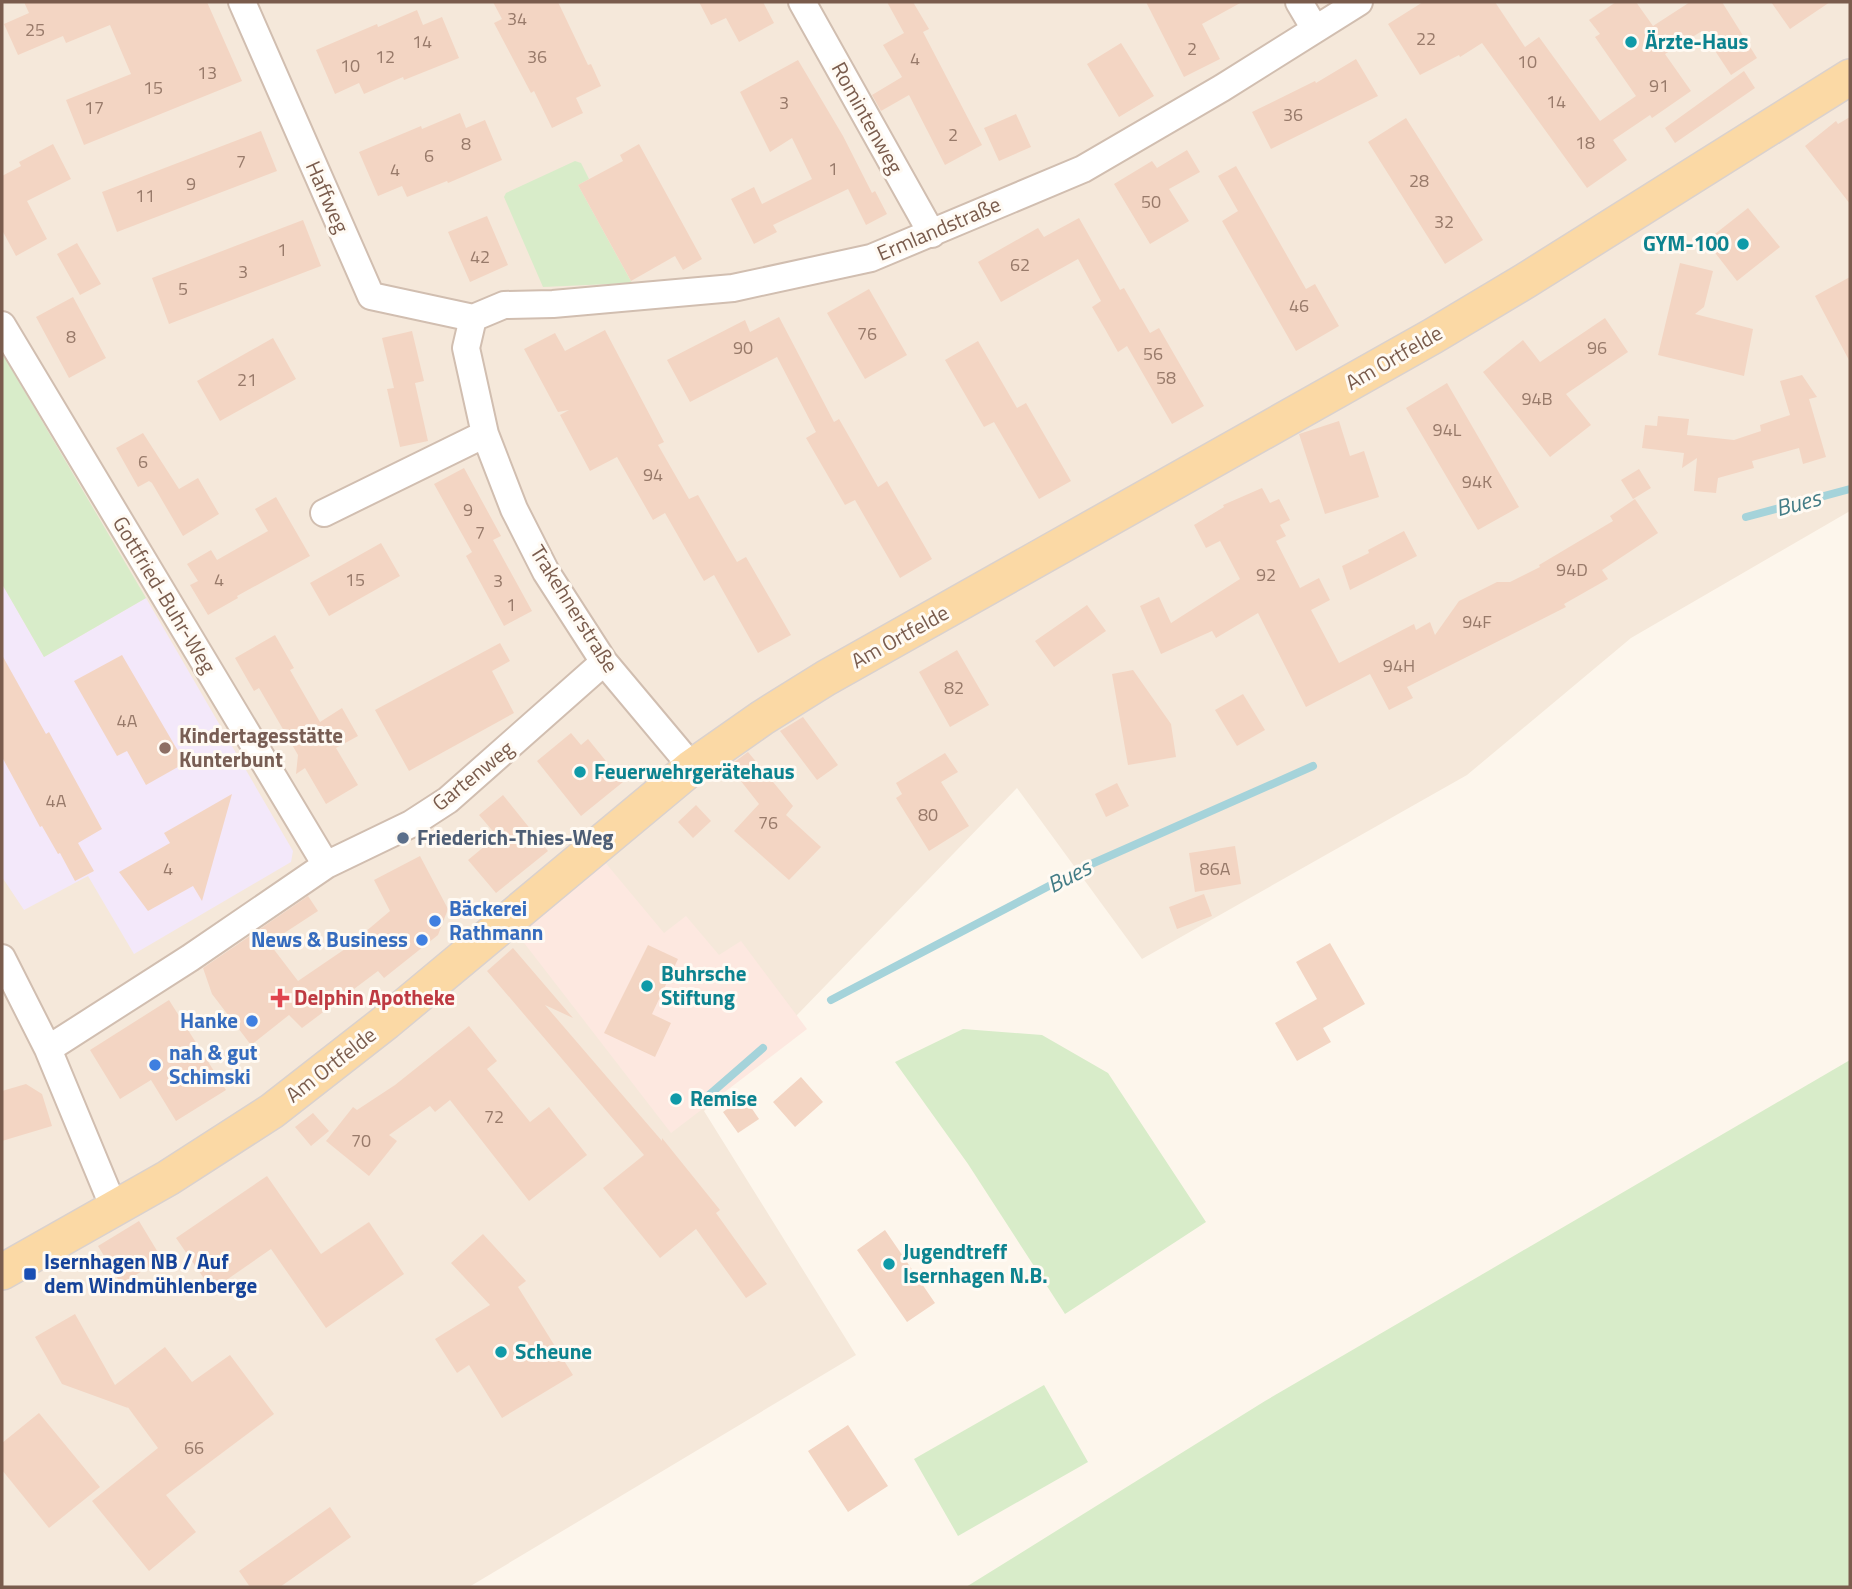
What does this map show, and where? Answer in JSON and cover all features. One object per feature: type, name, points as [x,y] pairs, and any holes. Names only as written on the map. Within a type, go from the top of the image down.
[{"type":"main road","name":"Am Ortfelde","points":[[2,1272],[168,1178],[272,1111],[408,1004],[692,767],[762,718],[826,678],[1479,309],[1850,77]]},
{"type":"street","name":"Haffweg","points":[[242,2],[371,296],[473,318]]},
{"type":"street","name":"Romintenweg","points":[[802,2],[932,234]]},
{"type":"street","points":[[1299,2],[1315,29]]},
{"type":"street","name":"Ermlandstraße","points":[[473,318],[504,305],[681,294],[746,286],[871,258],[1083,169],[1222,88],[1359,2]]},
{"type":"street","name":"Trakehnerstraße","points":[[473,318],[466,348],[485,434],[514,509],[536,551],[604,663],[692,767]]},
{"type":"street","name":"Gottfried-Buhr-Weg","points":[[2,325],[326,865]]},
{"type":"street","points":[[324,513],[485,434]]},
{"type":"street","name":"Gartenweg","points":[[48,1049],[190,958],[326,865],[411,824],[448,800],[604,663]]},
{"type":"street","points":[[2,958],[48,1049],[114,1208]]},
{"type":"shaded area","points":[[2,2],[1850,2],[1850,511],[1631,638],[1467,775],[1142,959],[1017,788],[704,1111],[856,1355],[469,1587],[2,1587]]},
{"type":"shaded area","name":"Kindertagesstätte Kunterbunt","points":[[2,584],[44,657],[146,598],[293,851],[291,862],[134,954],[88,876],[24,910],[2,877]]},
{"type":"shaded area","name":"Buhrsche Stiftung","points":[[604,861],[664,933],[686,916],[719,955],[741,941],[807,1029],[671,1133],[518,935]]},
{"type":"green space","points":[[575,161],[581,163],[589,179],[578,185],[632,283],[543,287],[504,197],[506,193]]},
{"type":"green space","points":[[2,353],[146,598],[44,657],[2,584]]},
{"type":"green space","points":[[963,1029],[1042,1035],[1108,1073],[1206,1222],[1065,1314],[968,1164],[895,1062]]},
{"type":"green space","points":[[1850,1060],[1850,1587],[966,1587],[1265,1401]]},
{"type":"green space","points":[[1044,1385],[1088,1462],[958,1536],[914,1459]]},
{"type":"building","points":[[24,2],[207,2],[242,81],[84,145],[66,100],[131,74],[110,25],[66,43],[63,36],[18,55],[4,24],[29,13]]},
{"type":"building","points":[[493,2],[558,2],[601,86],[576,98],[583,113],[552,128],[534,91],[531,93],[494,23],[502,19]]},
{"type":"building","points":[[699,2],[763,2],[774,23],[739,42],[726,18],[711,25]]},
{"type":"building","points":[[887,2],[913,2],[929,29],[923,32],[982,145],[945,165],[909,95],[881,111],[872,95],[902,77],[883,45],[904,33]]},
{"type":"building","points":[[1146,2],[1242,2],[1202,24],[1220,59],[1184,77]]},
{"type":"building","points":[[1423,2],[1495,2],[1525,47],[1539,37],[1600,121],[1636,96],[1595,37],[1600,34],[1589,20],[1616,2],[1636,2],[1653,26],[1690,2],[1722,2],[1757,58],[1731,75],[1702,31],[1665,54],[1691,91],[1652,118],[1650,115],[1613,140],[1627,160],[1587,188],[1482,43],[1460,57],[1459,55],[1420,75],[1388,24]]},
{"type":"building","points":[[1771,2],[1830,2],[1790,29]]},
{"type":"building","points":[[417,10],[423,25],[442,17],[459,58],[364,94],[359,83],[335,94],[316,50]]},
{"type":"building","points":[[1121,43],[1154,96],[1119,117],[1087,64]]},
{"type":"building","points":[[1356,59],[1378,96],[1271,149],[1252,112],[1315,81],[1316,83]]},
{"type":"building","points":[[798,60],[843,136],[872,193],[875,191],[887,214],[866,225],[848,189],[773,225],[777,232],[754,244],[731,199],[754,187],[762,204],[812,179],[792,138],[770,152],[740,92]]},
{"type":"building","points":[[1744,71],[1755,88],[1675,143],[1665,128]]},
{"type":"building","points":[[460,113],[466,128],[485,120],[502,160],[407,197],[402,186],[378,196],[359,152]]},
{"type":"building","points":[[1016,114],[1031,147],[999,161],[984,128]]},
{"type":"building","points":[[1850,117],[1850,204],[1805,146],[1836,121],[1838,124]]},
{"type":"building","points":[[1406,118],[1483,240],[1445,264],[1368,142]]},
{"type":"building","points":[[261,131],[277,171],[117,232],[102,192]]},
{"type":"building","points":[[53,144],[71,179],[27,201],[47,239],[16,256],[2,230],[2,176],[21,166],[19,162]]},
{"type":"building","points":[[639,144],[702,259],[683,270],[675,256],[631,281],[578,185],[623,161],[620,155]]},
{"type":"building","points":[[1187,150],[1200,172],[1169,189],[1189,221],[1150,244],[1114,184],[1152,161],[1157,168]]},
{"type":"building","points":[[1236,166],[1306,289],[1315,284],[1339,326],[1296,351],[1222,221],[1238,211],[1218,176]]},
{"type":"building","name":"GYM-100","points":[[1748,208],[1780,247],[1737,281],[1706,241]]},
{"type":"building","points":[[487,216],[508,265],[470,282],[448,232]]},
{"type":"building","points":[[1079,218],[1120,290],[1124,288],[1150,333],[1159,328],[1204,406],[1172,424],[1127,346],[1118,352],[1092,307],[1101,301],[1078,259],[1001,302],[978,262],[1038,228],[1044,237]]},
{"type":"building","points":[[303,220],[321,266],[169,324],[152,278]]},
{"type":"building","points":[[77,243],[101,284],[80,295],[57,254]]},
{"type":"building","points":[[1680,263],[1713,271],[1704,307],[1695,314],[1753,329],[1744,376],[1658,355]]},
{"type":"building","points":[[1850,277],[1850,362],[1815,296]]},
{"type":"building","points":[[869,289],[907,355],[865,379],[827,313]]},
{"type":"building","points":[[73,297],[106,358],[69,378],[36,317]]},
{"type":"building","points":[[779,317],[834,422],[839,419],[878,487],[887,481],[932,559],[900,578],[855,500],[845,505],[806,438],[816,432],[777,357],[690,402],[667,360],[745,320],[750,332]]},
{"type":"building","points":[[1605,318],[1628,352],[1566,394],[1591,425],[1550,457],[1483,372],[1523,340],[1540,362]]},
{"type":"building","points":[[605,330],[664,442],[658,445],[689,499],[698,495],[737,562],[746,557],[791,635],[758,653],[714,575],[704,581],[665,513],[653,520],[617,457],[590,471],[560,415],[569,410],[558,412],[524,349],[555,333],[565,351]]},
{"type":"building","points":[[412,331],[424,381],[415,383],[428,441],[400,447],[387,389],[394,388],[382,338]]},
{"type":"building","points":[[273,338],[296,379],[220,421],[197,381]]},
{"type":"building","points":[[978,341],[1017,408],[1026,403],[1071,481],[1039,499],[994,422],[984,427],[945,360]]},
{"type":"building","points":[[1802,375],[1817,397],[1809,399],[1826,457],[1803,464],[1799,448],[1752,461],[1754,468],[1718,478],[1716,493],[1694,491],[1697,458],[1682,468],[1684,453],[1642,448],[1645,425],[1657,426],[1658,416],[1689,419],[1687,435],[1734,440],[1761,431],[1760,425],[1790,415],[1780,381]]},
{"type":"building","points":[[1447,383],[1519,507],[1478,530],[1406,408]]},
{"type":"building","points":[[1339,421],[1350,456],[1364,451],[1379,497],[1325,514],[1299,434]]},
{"type":"building","points":[[143,433],[179,489],[198,478],[219,514],[183,536],[152,483],[149,481],[138,487],[116,448]]},
{"type":"building","points":[[464,468],[501,536],[493,540],[532,611],[504,626],[466,556],[472,552],[434,484]]},
{"type":"building","points":[[1639,469],[1651,488],[1633,499],[1621,480]]},
{"type":"building","points":[[1262,488],[1270,503],[1279,499],[1290,520],[1280,525],[1286,536],[1276,541],[1300,588],[1319,578],[1330,600],[1311,610],[1339,663],[1414,624],[1416,630],[1430,622],[1435,635],[1459,601],[1497,582],[1510,582],[1540,567],[1539,565],[1613,521],[1610,516],[1635,499],[1658,533],[1602,570],[1608,579],[1564,604],[1566,607],[1407,687],[1413,698],[1389,710],[1370,674],[1306,707],[1258,613],[1216,638],[1212,631],[1161,654],[1140,606],[1159,597],[1171,623],[1240,579],[1220,541],[1206,548],[1194,525],[1224,507],[1223,505]]},
{"type":"building","points":[[276,497],[310,556],[208,615],[190,585],[198,581],[187,564],[211,550],[217,560],[268,531],[255,509]]},
{"type":"building","points":[[1404,531],[1417,556],[1350,590],[1342,566]]},
{"type":"building","points":[[381,543],[400,576],[329,616],[310,583]]},
{"type":"building","points":[[1087,605],[1106,631],[1054,667],[1035,641]]},
{"type":"building","points":[[275,635],[294,668],[290,670],[320,722],[342,708],[358,736],[336,748],[358,785],[326,804],[305,768],[296,774],[298,755],[259,688],[254,691],[235,658]]},
{"type":"building","points":[[500,643],[510,661],[492,671],[514,713],[409,771],[375,710]]},
{"type":"building","points":[[957,650],[989,705],[950,727],[919,672]]},
{"type":"building","points":[[2,655],[46,734],[49,732],[102,829],[78,843],[94,871],[75,881],[60,853],[58,854],[42,826],[40,827],[2,757]]},
{"type":"building","points":[[122,655],[185,763],[146,785],[127,751],[117,756],[74,681]]},
{"type":"building","points":[[1133,670],[1171,724],[1176,757],[1128,765],[1112,674]]},
{"type":"building","points":[[1243,694],[1265,730],[1237,746],[1215,710]]},
{"type":"building","points":[[803,717],[838,765],[817,780],[780,731]]},
{"type":"building","name":"Feuerwehrgerätehaus","points":[[571,733],[581,745],[588,739],[623,782],[581,816],[537,761]]},
{"type":"building","points":[[748,752],[793,806],[786,815],[821,847],[789,880],[734,831],[759,804],[729,766]]},
{"type":"building","points":[[945,753],[958,772],[941,782],[969,826],[929,851],[896,798],[902,794],[896,783]]},
{"type":"building","points":[[1117,783],[1129,806],[1106,817],[1095,794]]},
{"type":"building","points":[[232,794],[202,901],[193,886],[148,911],[119,872],[170,843],[164,833]]},
{"type":"building","points":[[503,795],[548,851],[496,893],[468,860],[497,836],[479,815]]},
{"type":"building","points":[[696,805],[711,821],[693,838],[678,822]]},
{"type":"building","points":[[1235,846],[1241,884],[1195,892],[1189,853]]},
{"type":"building","points":[[420,856],[448,909],[438,935],[384,978],[378,971],[302,1028],[289,1015],[251,1045],[212,994],[203,968],[308,896],[318,911],[269,943],[298,981],[345,949],[390,911],[374,880]]},
{"type":"building","points":[[1204,894],[1212,916],[1177,929],[1169,907]]},
{"type":"building","points":[[1330,943],[1365,1004],[1323,1028],[1331,1042],[1297,1061],[1275,1023],[1317,999],[1296,962]]},
{"type":"building","name":"Buhrsche Stiftung","points":[[648,945],[678,959],[652,1014],[671,1023],[655,1057],[604,1033]]},
{"type":"building","points":[[513,948],[573,1018],[545,1005],[662,1141],[662,1138],[720,1210],[716,1213],[767,1284],[746,1298],[696,1229],[660,1258],[603,1188],[644,1155],[487,971]]},
{"type":"building","name":"nah & gut Schimski","points":[[169,1000],[226,1090],[176,1121],[151,1080],[120,1099],[90,1050]]},
{"type":"building","points":[[469,1026],[497,1061],[487,1069],[530,1122],[549,1107],[587,1155],[529,1201],[450,1100],[435,1112],[430,1106],[389,1135],[397,1141],[369,1176],[326,1141],[353,1107],[357,1110],[395,1085]]},
{"type":"building","points":[[801,1077],[823,1102],[795,1127],[773,1102]]},
{"type":"building","points":[[26,1084],[42,1094],[52,1126],[2,1141],[2,1091]]},
{"type":"building","points":[[744,1097],[759,1119],[738,1133],[723,1112]]},
{"type":"building","points":[[313,1113],[329,1131],[311,1146],[295,1127]]},
{"type":"building","points":[[267,1176],[321,1254],[369,1222],[404,1274],[326,1328],[271,1249],[212,1290],[176,1238]]},
{"type":"building","points":[[139,1221],[162,1259],[121,1284],[98,1246]]},
{"type":"building","name":"Jugendtreff Isernhagen N.B.","points":[[885,1230],[935,1303],[907,1322],[857,1250]]},
{"type":"building","name":"Scheune","points":[[483,1234],[526,1281],[518,1287],[573,1375],[502,1418],[469,1365],[457,1373],[435,1339],[490,1305],[451,1263]]},
{"type":"building","points":[[75,1314],[115,1385],[165,1347],[192,1382],[230,1355],[274,1414],[166,1495],[196,1532],[149,1571],[92,1501],[158,1448],[127,1406],[128,1408],[62,1384],[35,1337]]},
{"type":"building","points":[[39,1413],[100,1487],[49,1528],[2,1470],[2,1443]]},
{"type":"building","points":[[848,1425],[888,1486],[848,1512],[808,1451]]},
{"type":"building","points":[[330,1507],[351,1537],[280,1587],[250,1587],[239,1571]]},
{"type":"waterway","name":"Bues","points":[[1746,517],[1850,489]]},
{"type":"waterway","name":"Bues","points":[[831,1000],[1089,865],[1313,766]]},
{"type":"waterway","name":"Bues","points":[[701,1102],[763,1048]]},
{"type":"place","name":"Ärzte-Haus","points":[[1631,42]]},
{"type":"place","name":"GYM-100","points":[[1743,244]]},
{"type":"place","name":"Kindertagesstätte Kunterbunt","points":[[165,748]]},
{"type":"place","name":"Feuerwehrgerätehaus","points":[[580,772]]},
{"type":"place","name":"Friederich-Thies-Weg","points":[[403,838]]},
{"type":"place","name":"Bäckerei Rathmann","points":[[435,921]]},
{"type":"place","name":"News & Business","points":[[422,940]]},
{"type":"place","name":"Buhrsche Stiftung","points":[[647,986]]},
{"type":"place","name":"Delphin Apotheke","points":[[280,998]]},
{"type":"place","name":"Hanke","points":[[252,1021]]},
{"type":"place","name":"nah & gut Schimski","points":[[155,1065]]},
{"type":"place","name":"Remise","points":[[676,1099]]},
{"type":"place","name":"Jugendtreff Isernhagen N.B.","points":[[889,1264]]},
{"type":"place","name":"Isernhagen NB / Auf dem Windmühlenberge","points":[[30,1274]]},
{"type":"place","name":"Scheune","points":[[501,1352]]}]
